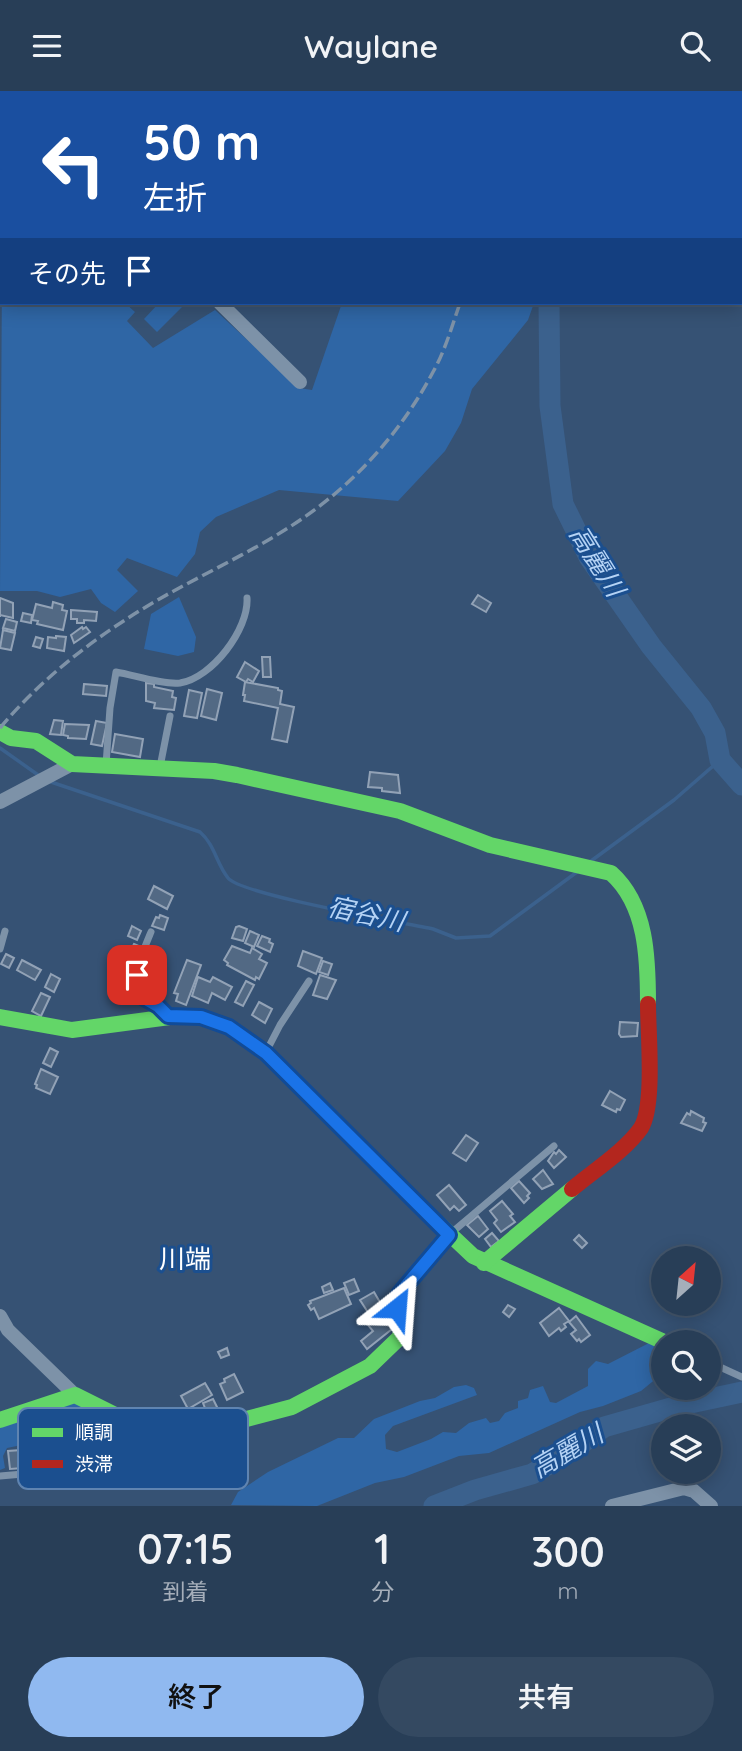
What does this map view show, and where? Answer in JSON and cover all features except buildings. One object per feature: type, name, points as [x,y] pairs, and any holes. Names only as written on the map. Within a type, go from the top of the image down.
[{"type":"street","points":[[222,305],[300,382]]},
{"type":"street","points":[[0,732],[11,738],[36,741],[72,764]]},
{"type":"street","points":[[0,802],[72,764],[214,771],[400,811],[490,845],[611,873],[625,883],[635,909],[647,962],[649,1095],[645,1118],[638,1133],[484,1263]]},
{"type":"street","points":[[0,1017],[72,1030],[168,1016],[201,1017],[229,1027],[266,1053],[449,1235],[484,1263],[651,1337]]},
{"type":"street","points":[[248,1419],[292,1407],[370,1366],[399,1338],[403,1326],[397,1308],[399,1294],[449,1235]]},
{"type":"street","points":[[0,1316],[9,1330],[75,1395],[103,1408]]},
{"type":"street","points":[[36,1408],[75,1395]]},
{"type":"street","points":[[0,1420],[18,1414]]},
{"type":"street","points":[[612,1506],[684,1489],[694,1491],[710,1506]]},
{"type":"lane","points":[[106,766],[110,708],[116,672],[177,683],[192,680],[208,670],[237,634],[244,620],[247,598]]},
{"type":"lane","points":[[160,770],[170,716]]},
{"type":"lane","points":[[0,949],[5,931]]},
{"type":"lane","points":[[151,932],[139,967],[136,989],[139,995],[158,1006],[168,1016]]},
{"type":"lane","points":[[266,1053],[280,1025],[309,981]]},
{"type":"lane","points":[[449,1235],[554,1146]]},
{"type":"lane","points":[[721,1367],[742,1377]]},
{"type":"lane","points":[[0,1476],[18,1475]]},
{"type":"shaded area","points":[[2,305],[127,305],[135,312],[127,321],[153,348],[215,310],[299,388],[312,390],[341,305],[533,305],[528,320],[472,389],[461,423],[445,451],[398,501],[279,490],[216,517],[200,532],[195,554],[177,577],[127,558],[117,570],[138,591],[115,612],[101,603],[91,589],[60,597],[37,591],[0,591]]},
{"type":"shaded area","points":[[157,305],[184,305],[157,332],[144,319]]},
{"type":"shaded area","points":[[179,597],[196,637],[194,652],[178,656],[144,649],[151,614]]},
{"type":"shaded area","points":[[651,1342],[651,1383],[641,1391],[580,1412],[489,1453],[459,1456],[404,1477],[375,1483],[317,1506],[231,1505],[238,1492],[248,1489],[248,1485],[268,1472],[338,1438],[354,1438],[374,1419],[435,1398],[454,1387],[466,1385],[474,1388],[477,1395],[393,1426],[385,1435],[386,1449],[397,1452],[443,1432],[456,1433],[469,1423],[486,1418],[490,1423],[499,1421],[505,1413],[518,1408],[518,1401],[528,1398],[530,1390],[543,1386],[550,1402],[556,1403],[588,1386],[588,1369],[596,1361],[608,1364]]},
{"type":"shaded area","points":[[77,1400],[89,1408],[52,1408]]},
{"type":"shaded area","points":[[18,1419],[18,1446],[7,1448],[3,1456],[5,1468],[0,1470],[0,1425]]},
{"type":"waterway","name":"高麗川","points":[[549,305],[550,406],[563,504],[589,557],[651,646],[701,708],[715,733],[720,760],[742,785]]},
{"type":"waterway","name":"宿谷川","points":[[0,748],[41,777]]},
{"type":"waterway","name":"宿谷川","points":[[591,861],[674,800],[720,760]]},
{"type":"waterway","name":"宿谷川","points":[[48,781],[200,832],[228,878],[240,885],[291,900],[433,929],[456,938],[490,936],[577,872]]},
{"type":"waterway","name":"高麗川","points":[[434,1506],[475,1490],[532,1474],[604,1427],[681,1405],[742,1392]]},
{"type":"railway","points":[[0,728],[38,688],[101,636],[170,593],[282,532],[317,508],[351,479],[382,447],[422,392],[441,356],[459,305]]},
{"type":"traffic: fast","points":[[0,732],[11,738],[36,741],[72,764],[214,771],[237,775],[400,811],[490,845],[611,873],[623,886],[639,917],[646,951],[648,1004]]},
{"type":"traffic: fast","points":[[0,1017],[72,1030],[177,1016],[201,1017],[229,1027],[266,1053],[473,1256],[651,1336]]},
{"type":"traffic: fast","points":[[484,1263],[572,1189]]},
{"type":"traffic: fast","points":[[248,1419],[292,1407],[370,1366],[399,1338],[402,1331],[397,1308],[399,1295],[449,1235]]},
{"type":"traffic: fast","points":[[36,1408],[75,1395],[101,1408]]},
{"type":"traffic: fast","points":[[0,1420],[18,1414]]},
{"type":"traffic: jam","points":[[572,1189],[618,1152],[641,1128],[649,1087],[648,1004]]},
{"type":"district","name":"川端","points":[[185,1259]]},
{"type":"route","points":[[137,975],[135,984],[139,995],[158,1006],[168,1016],[201,1017],[229,1027],[266,1053],[449,1235],[399,1294],[397,1308]]}]
